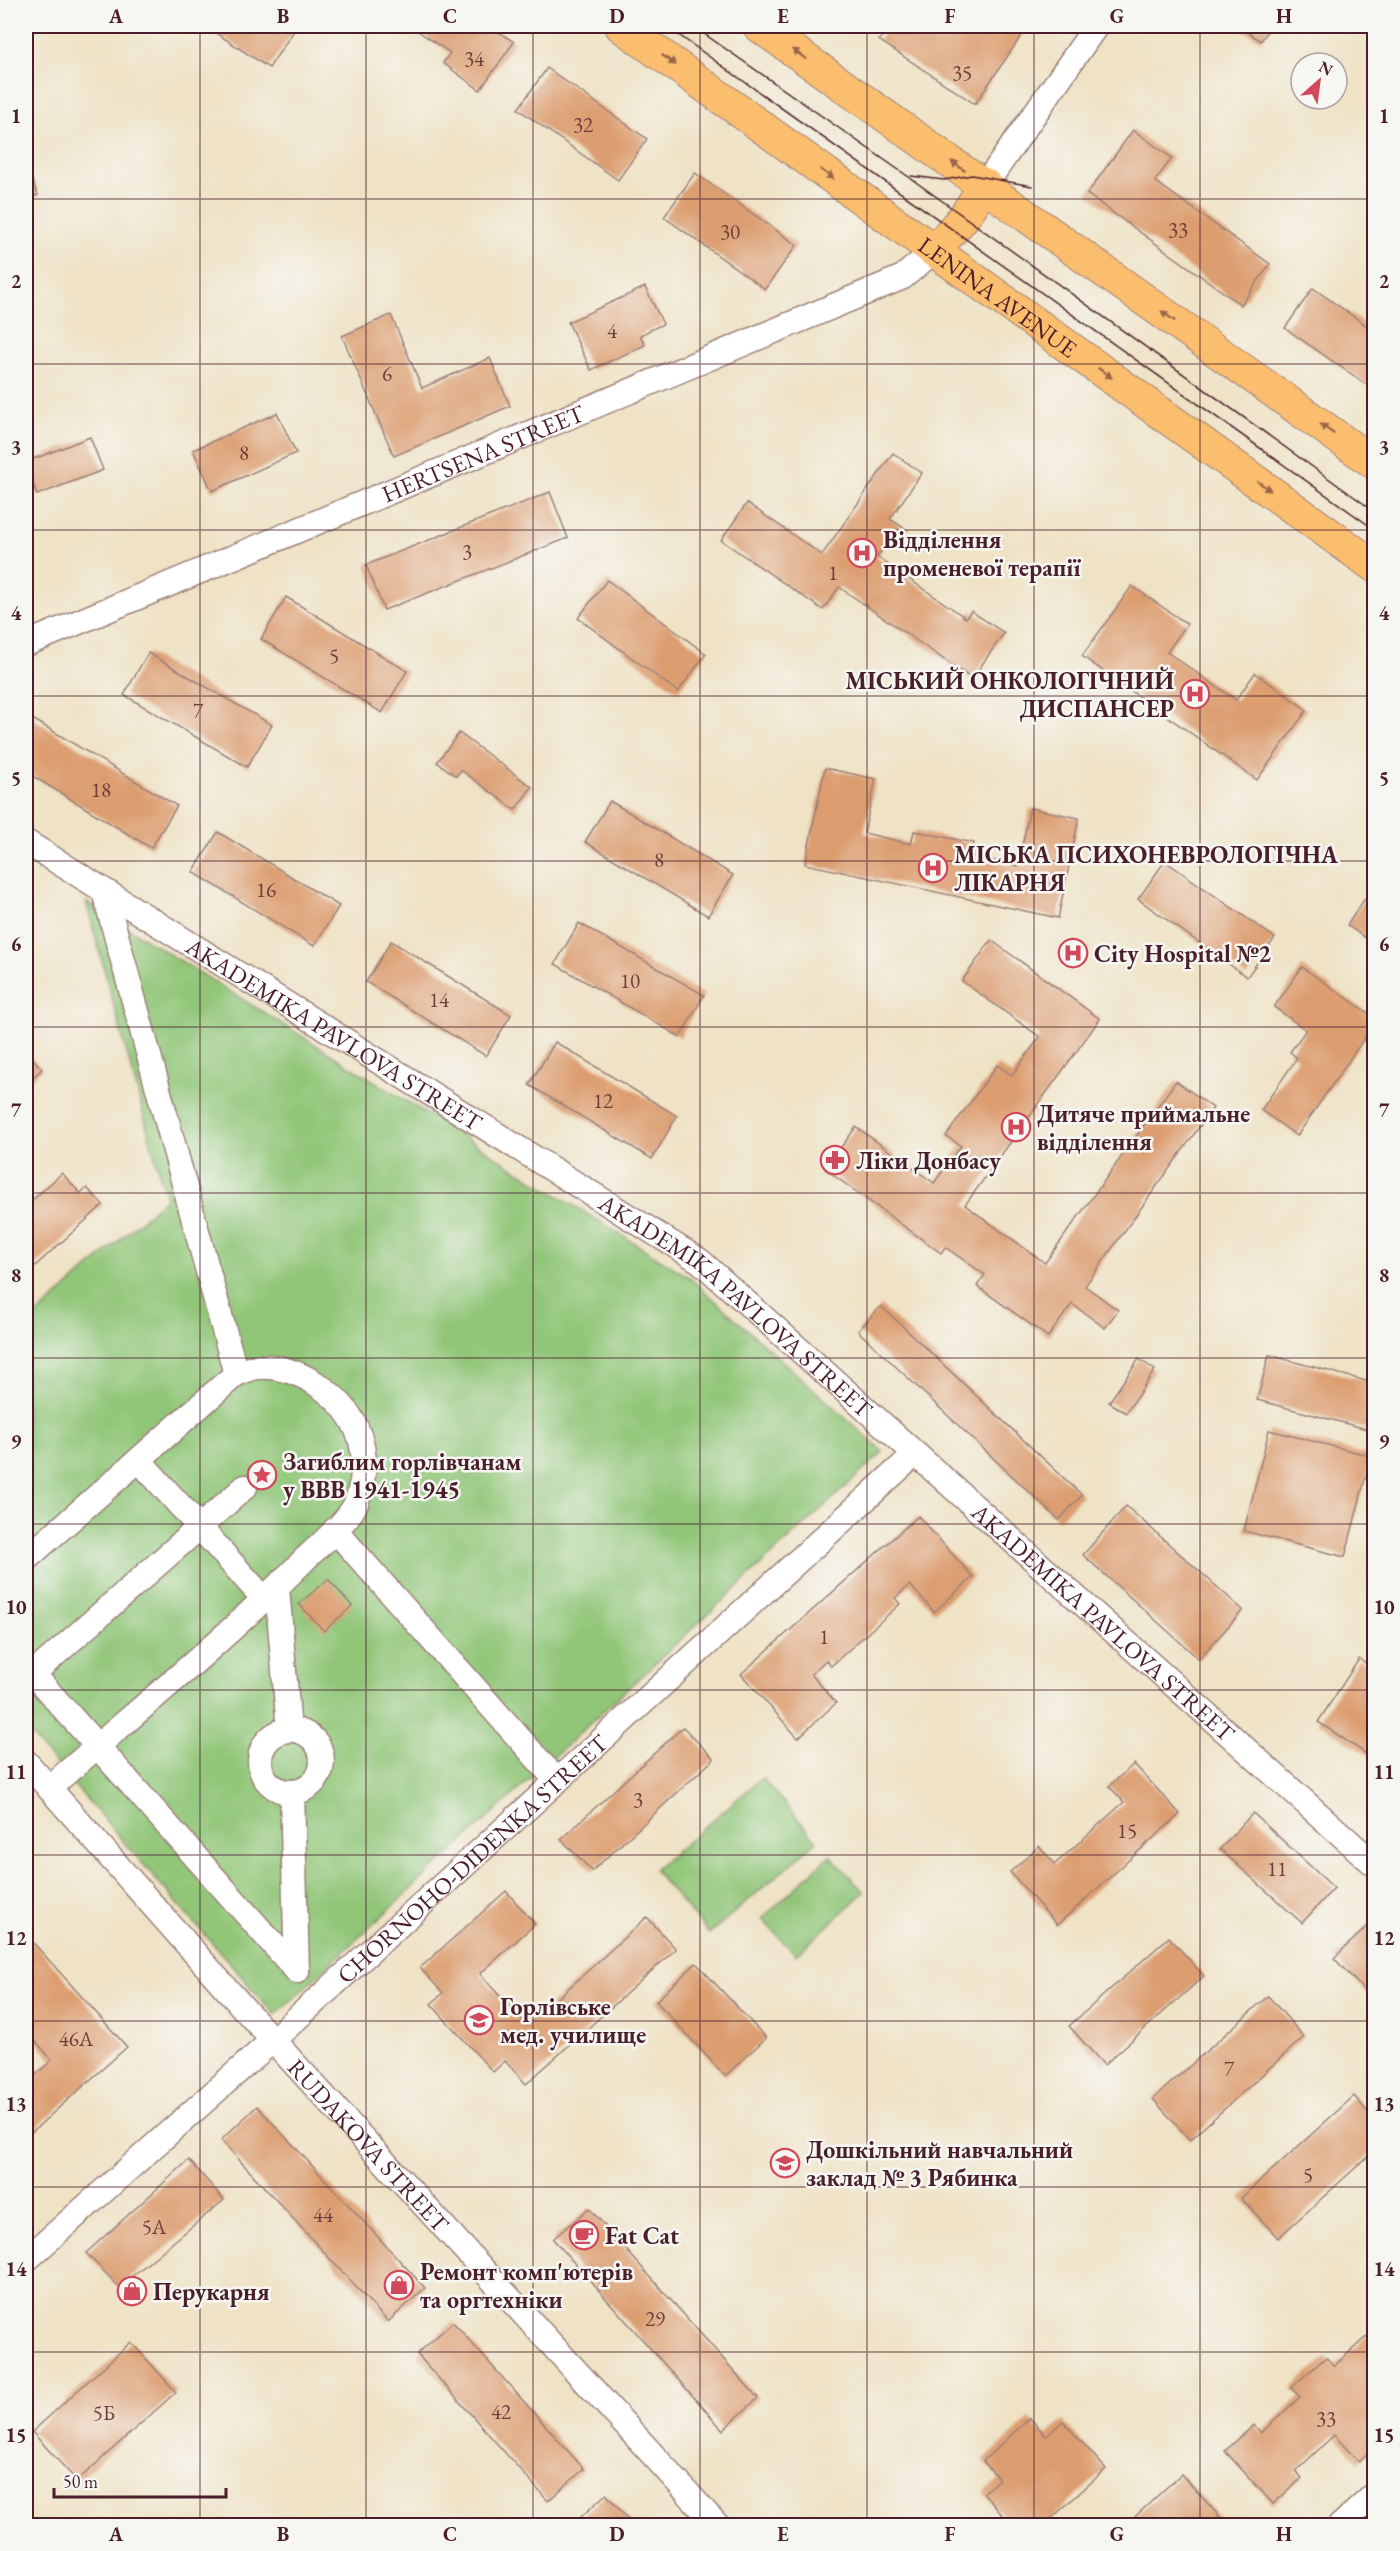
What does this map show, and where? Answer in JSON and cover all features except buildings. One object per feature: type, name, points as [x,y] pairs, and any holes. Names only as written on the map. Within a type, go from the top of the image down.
[{"type":"main road","name":"LENINA AVENUE","points":[[621,26],[1374,566]]},
{"type":"main road","points":[[759,26],[986,185],[1374,464]]},
{"type":"main road","points":[[934,251],[964,217],[986,185]]},
{"type":"street","points":[[986,185],[1096,26]]},
{"type":"street","name":"HERTSENA STREET","points":[[26,644],[903,277],[934,251]]},
{"type":"street","name":"AKADEMIKA PAVLOVA STREET","points":[[26,842],[700,1261],[1374,1864]]},
{"type":"street","points":[[104,891],[236,1374]]},
{"type":"street","points":[[26,1559],[236,1374],[257,1367],[282,1369],[310,1379],[349,1411],[360,1434],[365,1459],[356,1506],[335,1530],[271,1594],[49,1788]]},
{"type":"street","name":"CHORNOHO-DIDENKA STREET","points":[[26,2260],[273,2040],[915,1454]]},
{"type":"street","points":[[139,1460],[200,1527],[271,1594],[289,1730]]},
{"type":"street","points":[[244,1487],[200,1527],[29,1670],[297,1971],[292,1792]]},
{"type":"street","points":[[335,1530],[556,1781]]},
{"type":"street","points":[[289,1730],[300,1731],[310,1736],[317,1743],[322,1759],[321,1770],[315,1781],[307,1787],[292,1792],[277,1788],[267,1779],[262,1770],[261,1756],[269,1739],[278,1732],[289,1730]]},
{"type":"street","name":"RUDAKOVA STREET","points":[[26,1762],[273,2040],[718,2526]]},
{"type":"street","points":[[1340,2526],[1374,2495]]},
{"type":"green space","points":[[86,902],[689,1277],[883,1452],[275,2015],[26,1730],[26,1315],[31,1320],[166,1198]]},
{"type":"green space","points":[[762,1778],[817,1841],[709,1934],[654,1870]]},
{"type":"green space","points":[[830,1855],[864,1892],[796,1955],[762,1919]]},
{"type":"tram line","points":[[666,26],[1374,529]]},
{"type":"tram line","points":[[693,26],[906,175],[1374,511]]},
{"type":"tram line","points":[[911,176],[944,180],[972,175],[1032,186]]},
{"type":"tram line","points":[[1362,2526],[1374,2514]]},
{"type":"place","name":"Відділення променевої терапії","points":[[862,553]]},
{"type":"place","name":"МІСЬКИЙ ОНКОЛОГІЧНИЙ ДИСПАНСЕР","points":[[1195,694]]},
{"type":"place","name":"МІСЬКА ПСИХОНЕВРОЛОГІЧНА ЛІКАРНЯ","points":[[933,868]]},
{"type":"place","name":"City Hospital №2","points":[[1073,953]]},
{"type":"place","name":"Дитяче приймальне відділення","points":[[1016,1127]]},
{"type":"place","name":"Ліки Донбасу","points":[[835,1160]]},
{"type":"place","name":"Загиблим горлівчанам у ВВВ 1941-1945","points":[[262,1475]]},
{"type":"place","name":"Горлівське мед. училище","points":[[479,2020]]},
{"type":"place","name":"Дошкільний навчальний заклад № 3 Рябинка","points":[[785,2163]]},
{"type":"place","name":"Fat Cat","points":[[584,2235]]},
{"type":"place","name":"Ремонт комп'ютерів та оргтехніки","points":[[399,2285]]},
{"type":"place","name":"Перукарня","points":[[132,2291]]}]
